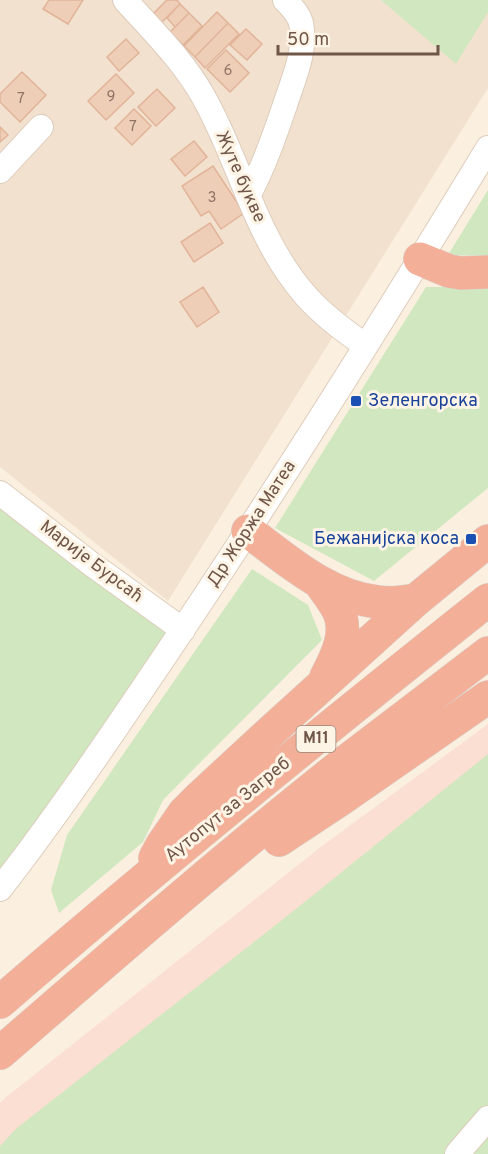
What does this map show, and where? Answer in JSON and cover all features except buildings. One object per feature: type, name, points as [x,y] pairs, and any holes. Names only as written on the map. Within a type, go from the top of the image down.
[{"type":"highway","points":[[420,259],[448,271],[488,272]]},
{"type":"highway","points":[[248,531],[320,583],[365,600],[385,603],[416,600]]},
{"type":"highway","points":[[145,879],[162,845],[184,813],[416,600],[488,541]]},
{"type":"highway","points":[[319,689],[342,641],[338,610],[320,583]]},
{"type":"highway","name":"Аутопут за Загреб","points":[[0,1002],[145,879],[488,600]]},
{"type":"highway","name":"Аутопут за Загреб","points":[[0,1053],[224,861],[339,767],[488,653]]},
{"type":"highway","points":[[224,861],[246,862],[488,697]]},
{"type":"street","name":"Жуте букве","points":[[125,0],[184,67],[204,97],[266,235],[283,266],[307,297],[332,322],[365,345]]},
{"type":"street","points":[[248,196],[267,158],[298,62],[302,41],[300,21],[285,0]]},
{"type":"street","points":[[0,171],[41,127]]},
{"type":"street","name":"Др Жоржа Матеа","points":[[0,889],[43,832],[183,630],[248,531],[488,148]]},
{"type":"street","name":"Марије Бурсаћ","points":[[0,493],[90,563],[183,630]]},
{"type":"street","points":[[457,1154],[488,1118]]},
{"type":"shaded area","points":[[0,0],[488,0],[488,88],[168,601],[0,467]]},
{"type":"shaded area","points":[[488,724],[488,1154],[0,1154],[0,1103],[5,1098],[318,849]]},
{"type":"green space","points":[[381,0],[488,0],[488,12],[456,64]]},
{"type":"green space","points":[[488,190],[488,256],[448,255]]},
{"type":"green space","points":[[426,287],[488,287],[488,488],[374,581],[275,528]]},
{"type":"green space","points":[[0,493],[183,630],[0,889]]},
{"type":"green space","points":[[252,569],[308,605],[322,640],[163,800],[143,842],[59,913],[51,890],[67,835]]},
{"type":"green space","points":[[488,754],[488,1154],[0,1154],[0,1146],[17,1128],[296,909]]},
{"type":"place","name":"Зеленгорска","points":[[356,401]]},
{"type":"place","name":"Бежанијска коса","points":[[471,539]]}]
